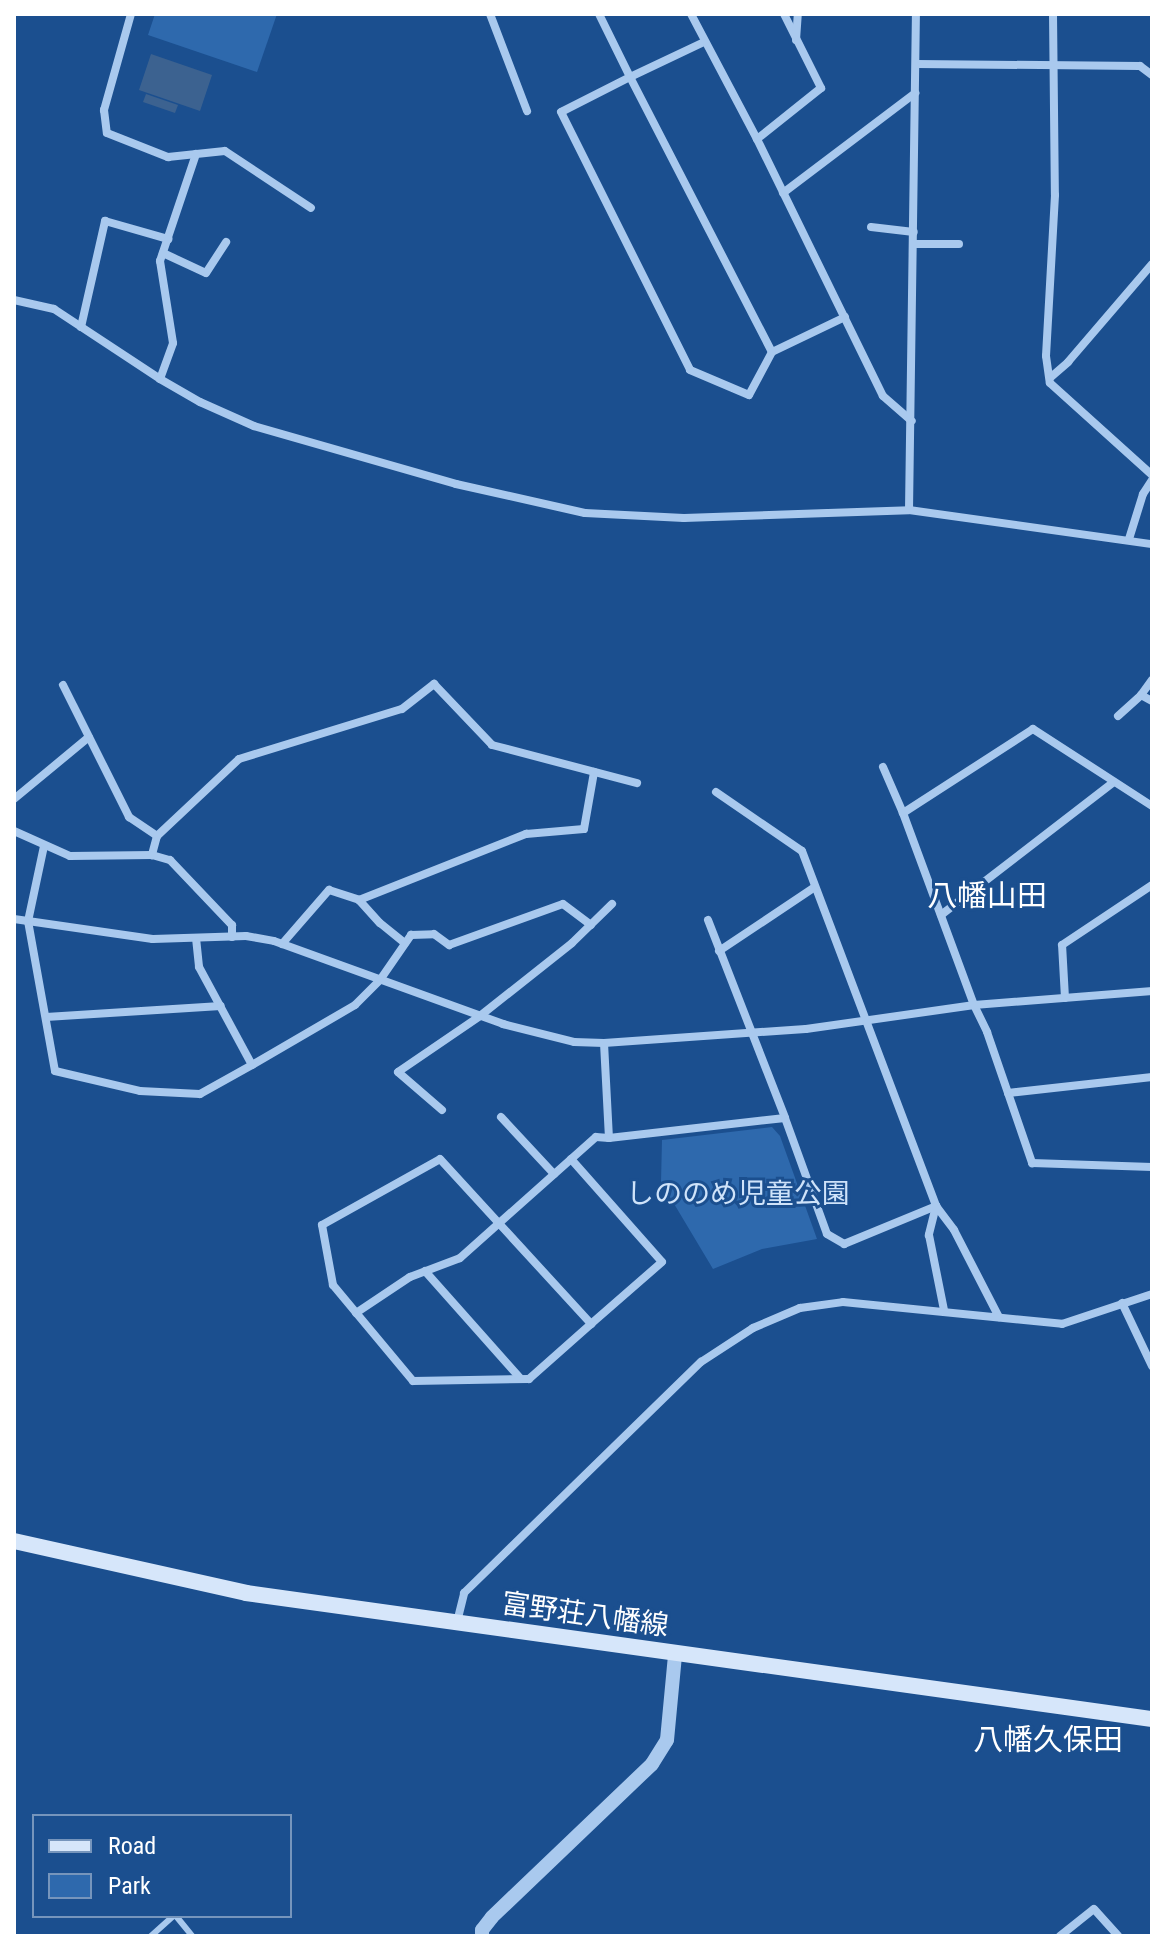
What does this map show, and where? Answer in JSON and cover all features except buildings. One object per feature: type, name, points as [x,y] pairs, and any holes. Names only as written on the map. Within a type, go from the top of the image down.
[{"type":"main road","name":"富野荘八幡線","points":[[14,1541],[246,1593],[1152,1719]]},
{"type":"street","points":[[131,14],[104,110],[107,133],[168,157],[225,151],[311,208]]},
{"type":"street","points":[[490,14],[527,111]]},
{"type":"street","points":[[599,14],[772,352]]},
{"type":"street","points":[[691,14],[757,139],[883,396],[912,421]]},
{"type":"street","points":[[757,139],[821,88],[784,14]]},
{"type":"street","points":[[796,41],[798,14]]},
{"type":"street","points":[[909,510],[916,14]]},
{"type":"street","points":[[1053,14],[1055,195],[1046,356],[1050,383],[1152,478],[1143,494],[1129,539]]},
{"type":"street","points":[[704,42],[561,112],[690,370],[749,395],[772,352],[845,317]]},
{"type":"street","points":[[916,64],[1052,68],[1140,66],[1152,75]]},
{"type":"street","points":[[783,193],[915,93]]},
{"type":"street","points":[[160,379],[173,343],[160,261],[196,154]]},
{"type":"street","points":[[81,327],[105,221],[168,239]]},
{"type":"street","points":[[871,227],[914,232]]},
{"type":"street","points":[[163,253],[206,273],[226,242]]},
{"type":"street","points":[[914,244],[959,244]]},
{"type":"street","points":[[1051,377],[1068,362],[1152,264]]},
{"type":"street","points":[[14,300],[54,309],[160,379],[200,402],[254,426],[456,484],[585,513],[684,518],[909,510],[1152,544]]},
{"type":"street","points":[[1118,716],[1152,680]]},
{"type":"street","points":[[152,855],[157,836],[239,759],[402,709],[434,684],[492,745],[637,783]]},
{"type":"street","points":[[63,685],[129,817],[157,836]]},
{"type":"street","points":[[1141,695],[1152,701]]},
{"type":"street","points":[[903,813],[1033,729],[1152,806]]},
{"type":"street","points":[[14,799],[89,737]]},
{"type":"street","points":[[883,767],[987,1032],[1032,1163],[1152,1167]]},
{"type":"street","points":[[359,900],[526,834],[584,829],[594,772]]},
{"type":"street","points":[[941,915],[1114,782]]},
{"type":"street","points":[[716,792],[802,851],[936,1206],[954,1230],[999,1317]]},
{"type":"street","points":[[14,831],[70,856],[152,855],[170,860],[213,901],[232,925],[232,937]]},
{"type":"street","points":[[44,846],[28,921],[55,1071],[140,1091],[200,1094],[252,1065],[355,1005],[380,980],[411,935],[434,934],[449,945],[563,904],[591,925]]},
{"type":"street","points":[[1065,998],[1062,945],[1152,885]]},
{"type":"street","points":[[719,951],[815,887]]},
{"type":"street","points":[[282,944],[329,890],[359,900],[380,923],[405,943]]},
{"type":"street","points":[[442,1110],[398,1072],[442,1045],[480,1016],[591,925],[612,904]]},
{"type":"street","points":[[14,919],[153,939],[232,937],[282,944],[480,1016],[574,1042],[604,1043],[806,1029],[974,1005],[1152,991]]},
{"type":"street","points":[[708,920],[827,1234],[844,1244],[936,1206]]},
{"type":"street","points":[[196,938],[199,967],[252,1065]]},
{"type":"street","points":[[46,1017],[221,1006]]},
{"type":"street","points":[[604,1043],[609,1138]]},
{"type":"street","points":[[1008,1093],[1152,1077]]},
{"type":"street","points":[[501,1117],[554,1174]]},
{"type":"street","points":[[356,1313],[425,1271],[460,1258],[596,1137],[785,1118]]},
{"type":"street","points":[[571,1159],[662,1262],[529,1379],[413,1381],[333,1285],[322,1225],[440,1159],[591,1324]]},
{"type":"street","points":[[936,1206],[929,1235],[944,1310]]},
{"type":"street","points":[[425,1271],[521,1379]]},
{"type":"street","points":[[457,1622],[464,1593],[701,1362],[753,1328],[800,1308],[843,1302],[1062,1324],[1152,1294]]},
{"type":"street","points":[[1122,1303],[1152,1366]]},
{"type":"street","points":[[482,1936],[482,1930],[492,1917],[652,1764],[667,1740],[675,1655]]},
{"type":"street","points":[[1060,1936],[1094,1909],[1118,1936]]},
{"type":"lane","points":[[151,1936],[173,1918]]},
{"type":"lane","points":[[177,1918],[192,1936]]},
{"type":"green space","points":[[155,14],[277,14],[257,72],[148,35]]},
{"type":"green space","name":"しののめ児童公園","points":[[772,1127],[780,1136],[817,1239],[762,1249],[713,1269],[661,1182],[662,1140]]},
{"type":"shaded area","points":[[151,54],[212,75],[200,111],[139,90]]},
{"type":"shaded area","points":[[146,94],[178,105],[175,113],[143,102]]},
{"type":"district","name":"八幡山田","points":[[987,896]]},
{"type":"district","name":"八幡久保田","points":[[1048,1740]]}]
